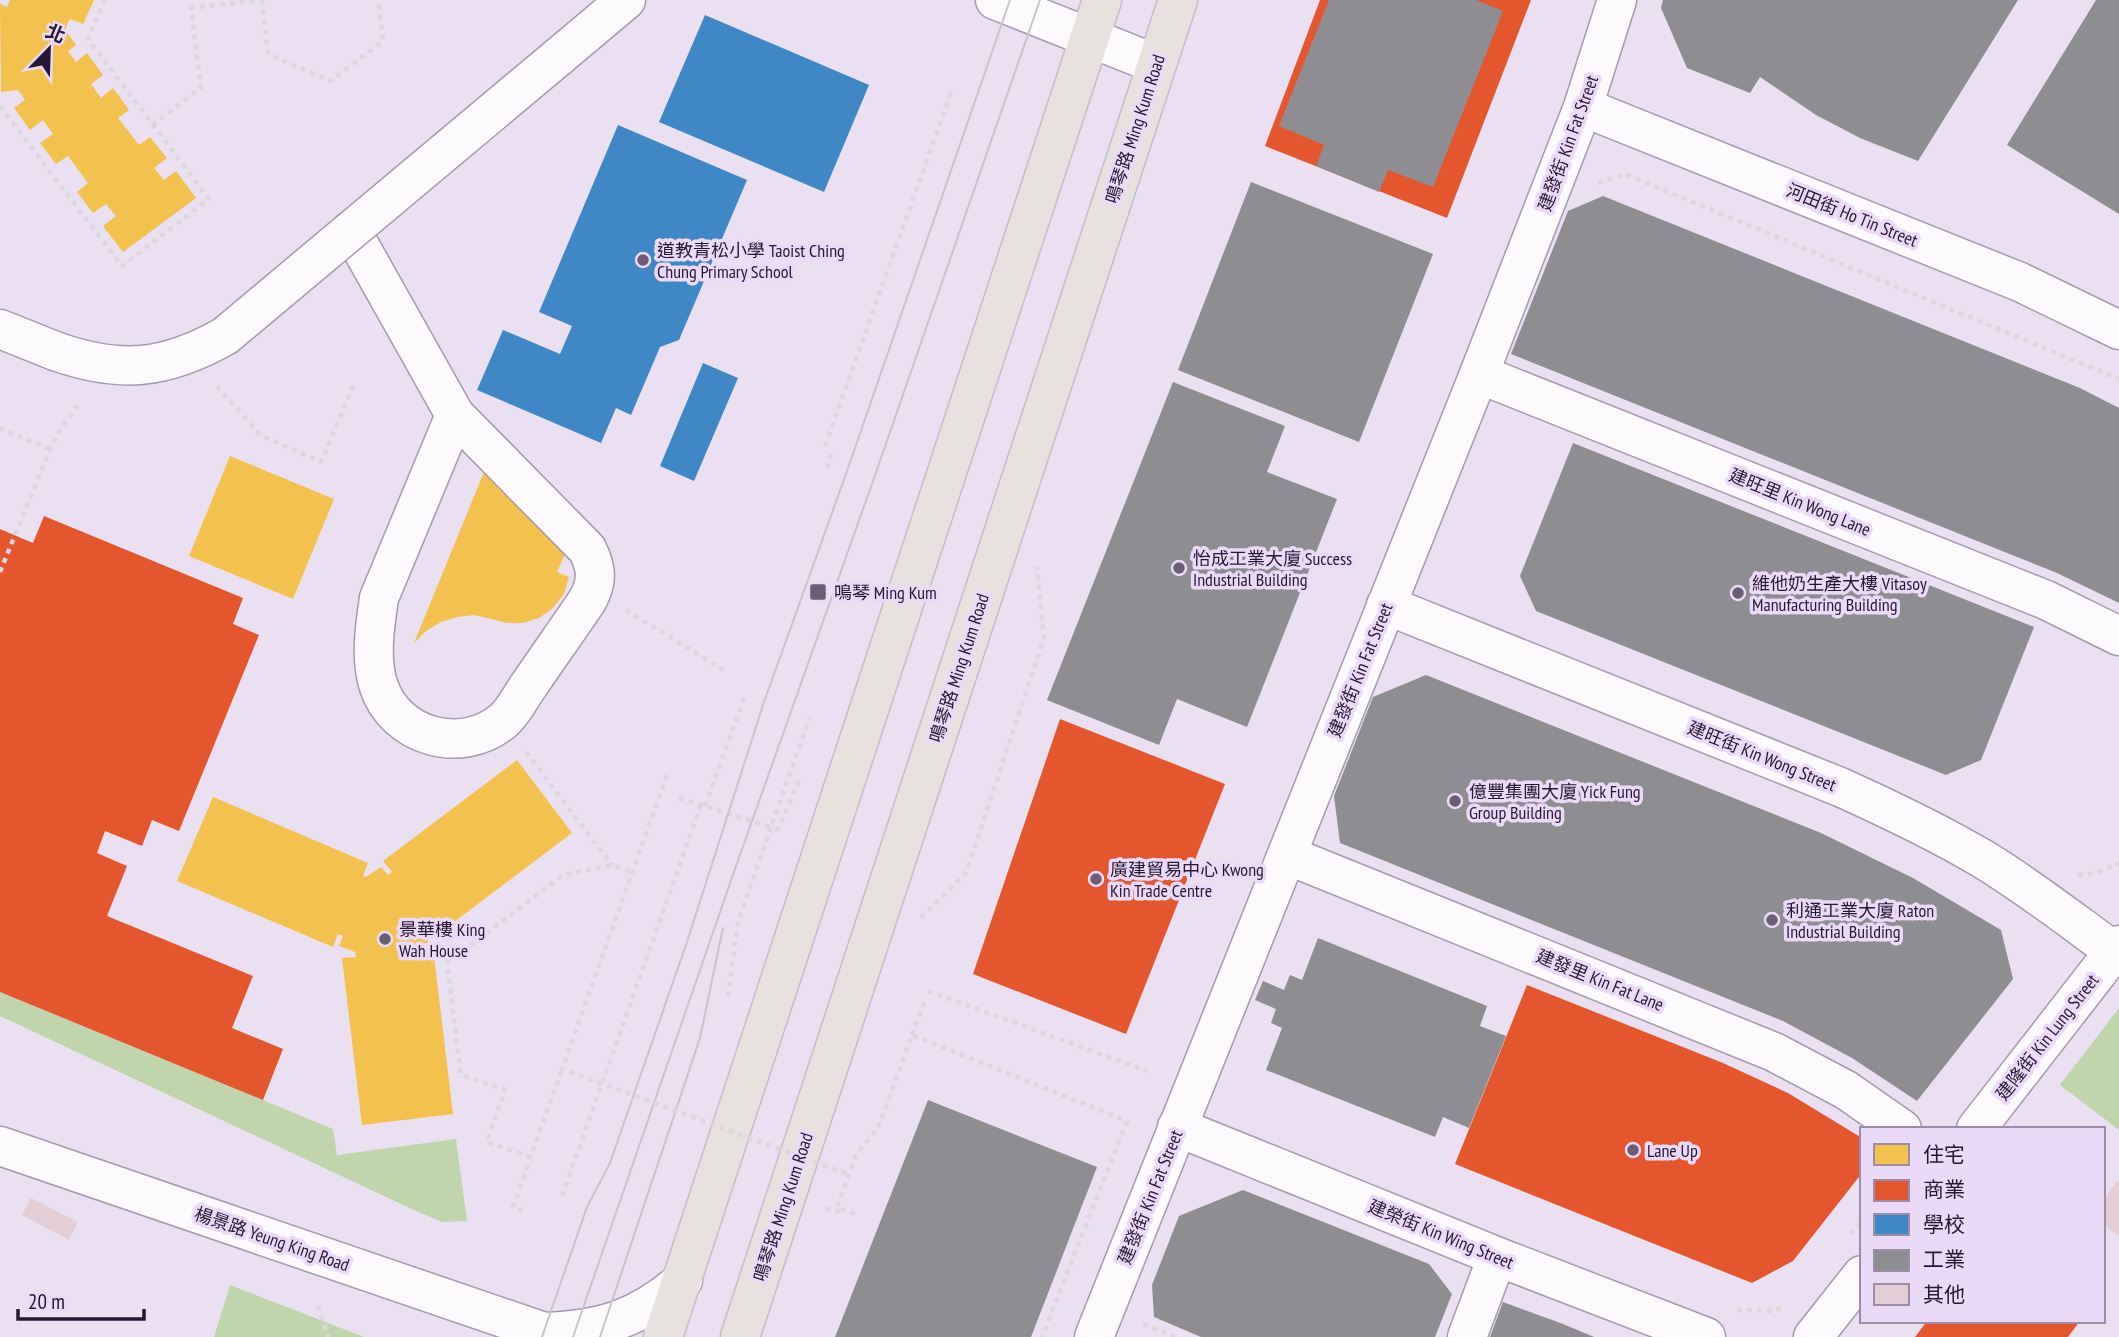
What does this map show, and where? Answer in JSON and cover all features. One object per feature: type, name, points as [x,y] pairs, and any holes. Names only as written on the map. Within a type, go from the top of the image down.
[{"type":"main road","points":[[663,1337],[1102,0]]},
{"type":"main road","name":"鳴琴路 Ming Kum Road","points":[[740,1337],[1178,0]]},
{"type":"street","points":[[0,329],[83,361],[122,366],[142,366],[199,351],[225,336],[626,0]]},
{"type":"street","points":[[995,0],[1156,64]]},
{"type":"street","name":"建發街 Kin Fat Street","points":[[1113,1329],[1177,1127],[1479,374],[1583,107],[1617,0]]},
{"type":"street","name":"河田街 Ho Tin Street","points":[[1583,107],[2020,282],[2119,330]]},
{"type":"street","points":[[351,230],[455,415],[587,549],[596,575],[594,589],[587,601],[505,719],[483,733],[457,740],[431,737],[407,726],[389,707],[378,683],[374,655],[374,626],[379,598],[455,415]]},
{"type":"street","name":"建旺里 Kin Wong Lane","points":[[1479,374],[2046,600],[2119,636]]},
{"type":"street","name":"建旺街 Kin Wong Street","points":[[1386,605],[1889,809],[1984,860],[2116,948]]},
{"type":"street","name":"建發里 Kin Fat Lane","points":[[1287,855],[1764,1047],[1846,1090],[1899,1127]]},
{"type":"street","name":"建隆街 Kin Lung Street","points":[[1978,1127],[2116,948]]},
{"type":"street","name":"建榮街 Kin Wing Street","points":[[1177,1127],[1497,1257],[1706,1337]]},
{"type":"street","name":"楊景路 Yeung King Road","points":[[0,1146],[547,1334],[575,1331],[626,1318],[666,1295],[682,1280]]},
{"type":"street","points":[[1467,1337],[1497,1257]]},
{"type":"street","points":[[1813,1337],[1853,1258]]},
{"type":"path","points":[[0,106],[121,266],[209,200],[88,39],[104,0]]},
{"type":"path","points":[[152,124],[201,88],[190,0]]},
{"type":"path","points":[[190,8],[262,0],[268,54],[330,81],[383,41],[378,0]]},
{"type":"path","points":[[825,446],[952,90]]},
{"type":"path","points":[[1589,186],[1625,174],[2119,379]]},
{"type":"path","points":[[216,386],[260,435],[321,462],[354,384]]},
{"type":"path","points":[[0,572],[50,449],[61,428],[89,393]]},
{"type":"path","points":[[0,431],[1,429],[50,449]]},
{"type":"path","points":[[827,468],[833,449]]},
{"type":"path","points":[[617,603],[725,671]]},
{"type":"path","points":[[562,1196],[745,696]]},
{"type":"path","points":[[727,996],[738,922],[810,717]]},
{"type":"path","points":[[520,743],[612,865]]},
{"type":"path","points":[[679,798],[778,829],[805,767]]},
{"type":"path","points":[[523,1210],[513,1207],[667,775]]},
{"type":"path","points":[[2073,875],[2096,873],[2119,863]]},
{"type":"path","points":[[531,1157],[487,1142],[505,1090],[461,1075],[447,963],[563,875],[612,865],[632,872]]},
{"type":"path","points":[[928,991],[1147,1071]]},
{"type":"path","points":[[817,1208],[855,1214],[837,1207],[856,1156],[878,1128],[925,1000]]},
{"type":"path","points":[[912,1035],[1127,1121],[1042,1337]]},
{"type":"path","points":[[562,1069],[850,1174]]},
{"type":"path","points":[[1853,1258],[1860,1230]]},
{"type":"path","points":[[1726,1305],[1739,1310],[1776,1311],[1785,1305]]},
{"type":"path","points":[[318,1306],[328,1337]]},
{"type":"path","points":[[1113,1329],[1142,1324],[1175,1337]]},
{"type":"green space","points":[[0,992],[333,1129],[337,1155],[456,1139],[467,1221],[442,1222],[418,1212],[0,1016]]},
{"type":"green space","points":[[2119,1008],[2119,1130],[2060,1085]]},
{"type":"green space","points":[[230,1285],[364,1337],[214,1337]]},
{"type":"building: 住宅","points":[[10,0],[94,0],[83,24],[70,19],[65,30],[76,45],[68,51],[76,62],[87,53],[103,75],[91,84],[101,98],[113,88],[129,110],[118,118],[139,145],[150,137],[167,158],[154,168],[164,180],[176,171],[196,198],[123,252],[103,226],[116,216],[106,204],[93,213],[77,192],[88,183],[68,156],[56,164],[40,143],[53,134],[43,120],[30,130],[14,108],[25,100],[18,90],[1,92],[0,4],[7,7]]},
{"type":"building: 住宅","points":[[230,456],[334,499],[293,599],[189,556]]},
{"type":"building: 住宅","points":[[484,472],[565,554],[557,572],[569,577],[564,594],[553,608],[539,618],[523,623],[507,623],[475,615],[457,617],[426,631],[414,643]]},
{"type":"building: 住宅","name":"景華樓 King Wah House","points":[[517,760],[572,833],[438,934],[430,923],[426,925],[428,943],[418,944],[419,949],[433,948],[453,1114],[362,1125],[342,958],[356,957],[355,952],[339,946],[343,936],[338,934],[333,947],[177,881],[213,797],[368,863],[363,876],[366,877],[381,867],[388,875],[392,872],[383,861]]},
{"type":"building: 商業","points":[[1320,0],[1531,0],[1447,218],[1265,146]]},
{"type":"building: 商業","points":[[44,516],[243,598],[233,624],[259,635],[179,831],[152,820],[142,846],[105,831],[97,853],[127,866],[107,916],[253,976],[232,1028],[283,1049],[263,1100],[0,992],[0,529],[33,543]]},
{"type":"building: 商業","name":"廣建貿易中心 Kwong Kin Trade Centre","points":[[1060,719],[1225,784],[1126,1034],[973,974]]},
{"type":"building: 商業","name":"Lane Up","points":[[1527,985],[1723,1063],[1788,1093],[1860,1137],[1860,1176],[1793,1261],[1752,1283],[1455,1164]]},
{"type":"building: 商業","points":[[1926,1323],[2078,1323],[2068,1337],[1915,1337]]},
{"type":"building: 學校","points":[[705,15],[869,85],[824,192],[659,122]]},
{"type":"building: 學校","points":[[618,125],[747,180],[679,340],[660,347],[631,415],[616,408],[601,443],[477,390],[503,330],[560,354],[572,326],[539,312]]},
{"type":"building: 學校","points":[[703,363],[738,378],[694,481],[660,466]]},
{"type":"building: 工業","points":[[1329,0],[1476,0],[1503,11],[1433,187],[1388,170],[1379,192],[1316,166],[1324,145],[1279,126]]},
{"type":"building: 工業","points":[[1663,0],[2018,0],[1918,161],[1860,138],[1816,115],[1760,77],[1750,93],[1687,68],[1661,8]]},
{"type":"building: 工業","points":[[2096,0],[2119,0],[2119,214],[2007,145]]},
{"type":"building: 工業","points":[[1251,182],[1433,254],[1359,442],[1178,370]]},
{"type":"building: 工業","points":[[1603,196],[2080,388],[2119,408],[2119,603],[2057,573],[1511,354],[1568,211]]},
{"type":"building: 工業","name":"怡成工業大廈 Success Industrial Building","points":[[1173,382],[1285,426],[1267,472],[1337,499],[1247,727],[1177,699],[1159,745],[1047,700]]},
{"type":"building: 工業","name":"維他奶生產大樓 Vitasoy Manufacturing Building","points":[[1573,443],[2034,627],[1981,760],[1946,775],[1536,611],[1520,576]]},
{"type":"building: 工業","points":[[1426,675],[1821,833],[1913,878],[2001,930],[2013,979],[1917,1101],[1852,1058],[1783,1021],[1340,843],[1334,796],[1373,697]]},
{"type":"building: 工業","points":[[1318,938],[1487,1006],[1480,1026],[1506,1036],[1469,1128],[1443,1117],[1435,1137],[1266,1070],[1282,1028],[1271,1023],[1276,1009],[1255,1000],[1263,981],[1284,990],[1290,975],[1302,980]]},
{"type":"building: 工業","points":[[928,1100],[1097,1167],[1031,1337],[835,1337]]},
{"type":"building: 工業","points":[[1243,1190],[1429,1264],[1452,1294],[1435,1337],[1201,1337],[1154,1317],[1152,1285],[1179,1216]]},
{"type":"building: 工業","points":[[1503,1302],[1563,1324],[1594,1337],[1490,1337]]},
{"type":"building: 其他","points":[[2117,1181],[2119,1182],[2119,1236],[2105,1226],[2105,1197]]},
{"type":"building: 其他","points":[[31,1198],[78,1222],[69,1240],[22,1215]]},
{"type":"tram line","points":[[542,1337],[587,1207],[610,1163],[687,942],[764,702],[1010,0]]},
{"type":"tram line","points":[[573,1337],[1040,0]]},
{"type":"tram line","points":[[600,1337],[700,1038],[723,928]]},
{"type":"place","name":"道教青松小學 Taoist Ching Chung Primary School","points":[[643,260]]},
{"type":"place","name":"怡成工業大廈 Success Industrial Building","points":[[1179,568]]},
{"type":"place","name":"鳴琴 Ming Kum","points":[[818,592]]},
{"type":"place","name":"維他奶生產大樓 Vitasoy Manufacturing Building","points":[[1738,593]]},
{"type":"place","name":"億豐集團大廈 Yick Fung Group Building","points":[[1455,801]]},
{"type":"place","name":"廣建貿易中心 Kwong Kin Trade Centre","points":[[1096,879]]},
{"type":"place","name":"利通工業大廈 Raton Industrial Building","points":[[1772,920]]},
{"type":"place","name":"景華樓 King Wah House","points":[[385,939]]},
{"type":"place","name":"Lane Up","points":[[1633,1150]]}]
